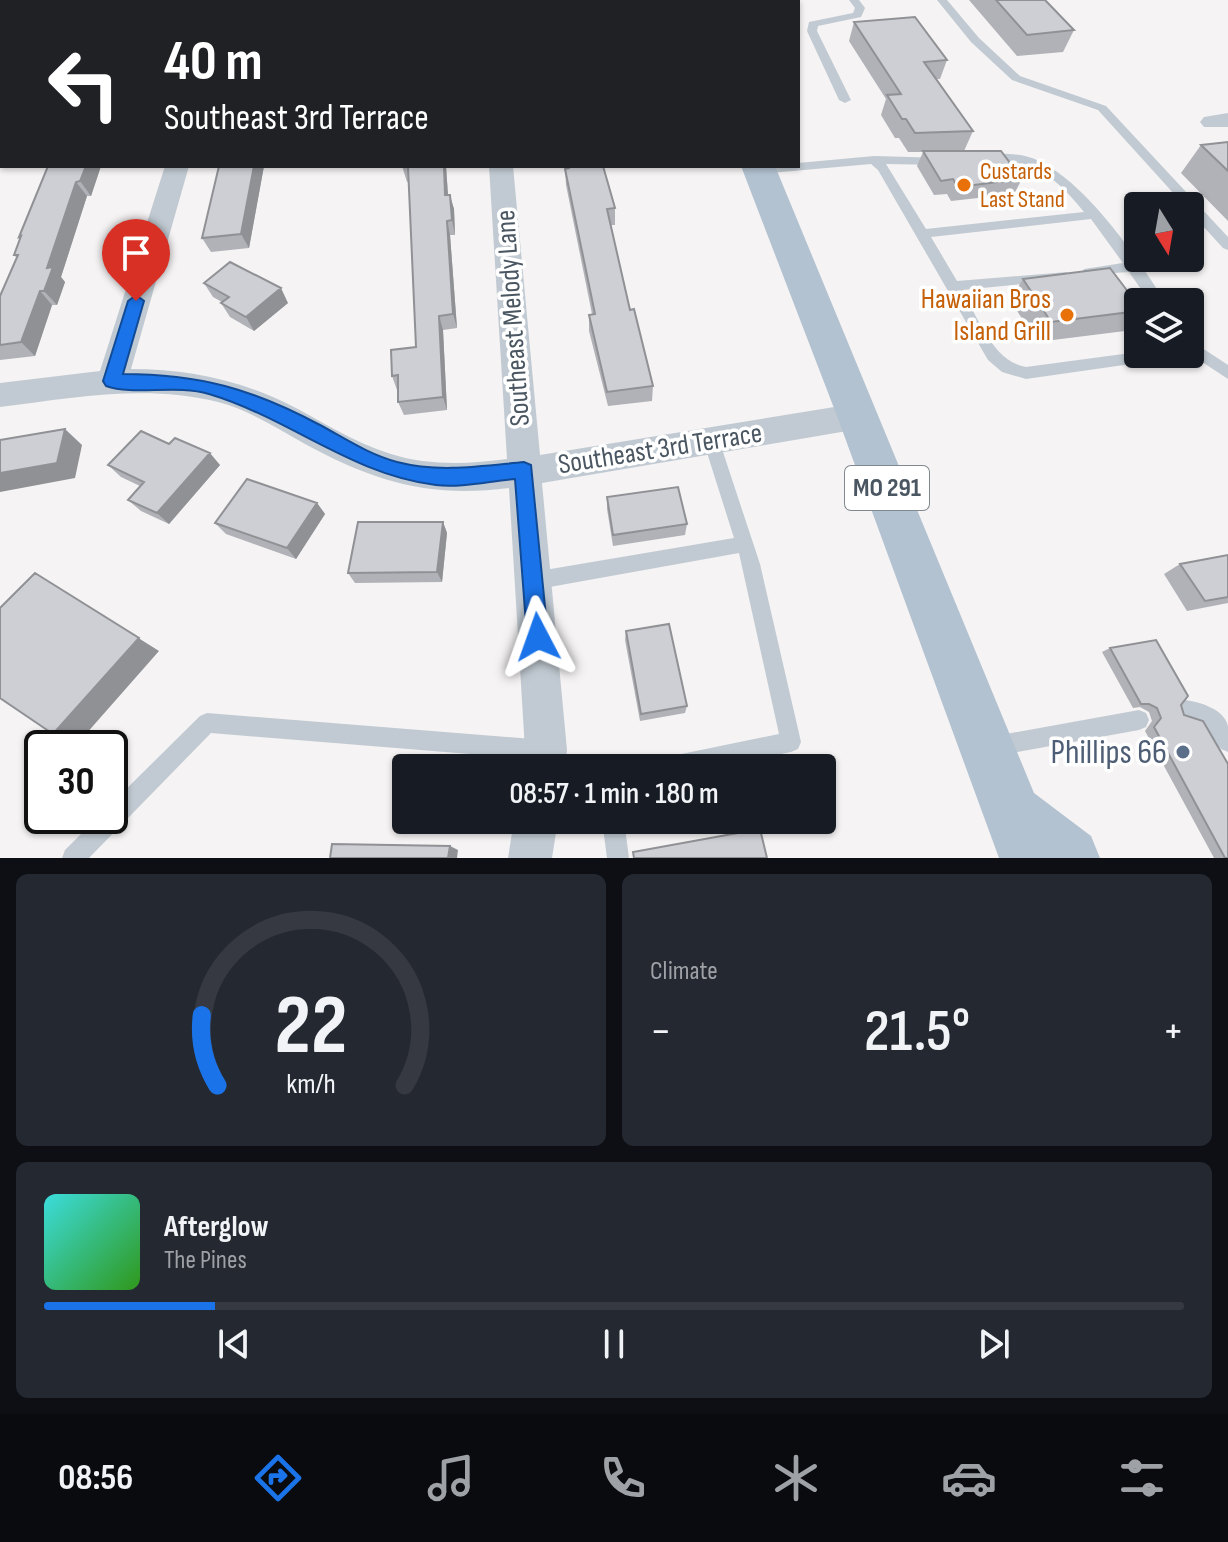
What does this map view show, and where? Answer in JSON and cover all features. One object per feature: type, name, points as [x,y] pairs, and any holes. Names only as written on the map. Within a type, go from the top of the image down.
[{"type":"main road","name":"MO 291","points":[[759,168],[859,416],[1021,835]]},
{"type":"main road","points":[[1021,835],[1069,858]]},
{"type":"street","points":[[112,381],[176,168]]},
{"type":"street","name":"Southeast Melody Lane","points":[[501,168],[545,754]]},
{"type":"street","name":"Southeast 3rd Terrace","points":[[0,395],[112,381],[168,381],[206,386],[249,400],[314,431],[346,451],[397,470],[440,477],[524,470],[859,416]]},
{"type":"street","points":[[530,858],[534,834]]},
{"type":"lane","points":[[845,100],[812,31],[813,24],[857,15],[860,8],[854,0]]},
{"type":"lane","points":[[942,0],[975,40],[1016,78],[1102,108],[1228,245]]},
{"type":"lane","points":[[800,165],[1010,157],[1031,161],[1058,177],[1124,257]]},
{"type":"lane","points":[[874,160],[883,168],[1000,365],[1026,373],[1124,360]]},
{"type":"lane","points":[[922,234],[1092,215]]},
{"type":"lane","points":[[953,286],[1124,268]]},
{"type":"lane","points":[[1204,357],[1228,373]]},
{"type":"lane","points":[[711,440],[766,622],[791,742],[731,754]]},
{"type":"lane","points":[[533,581],[744,544]]},
{"type":"lane","points":[[1185,710],[1199,711],[1213,719],[1228,742]]},
{"type":"lane","points":[[986,747],[1139,720]]},
{"type":"lane","points":[[73,858],[207,723],[498,754]]},
{"type":"lane","points":[[615,834],[618,858]]},
{"type":"building","points":[[996,0],[1045,0],[1074,30],[1027,35]]},
{"type":"building","points":[[915,17],[947,60],[924,62],[973,131],[915,133],[887,95],[901,94],[854,22]]},
{"type":"building","points":[[1228,142],[1228,171],[1201,145]]},
{"type":"building","points":[[923,151],[1001,151],[1022,179],[958,187],[953,179],[941,181]]},
{"type":"building","points":[[47,168],[85,168],[80,181],[76,182],[47,268],[53,267],[44,291],[40,291],[21,342],[0,345],[0,296],[18,255],[14,255]]},
{"type":"building","points":[[219,168],[254,168],[241,234],[202,238]]},
{"type":"building","points":[[408,168],[444,168],[445,195],[450,195],[452,220],[447,221],[453,314],[439,316],[443,397],[398,402],[398,375],[392,376],[391,350],[416,347]]},
{"type":"building","points":[[604,168],[615,208],[607,209],[630,310],[634,309],[653,386],[607,392],[589,315],[595,314],[565,169]]},
{"type":"building","points":[[230,262],[281,288],[246,317],[221,303],[229,297],[204,283]]},
{"type":"building","points":[[1110,268],[1125,288],[1124,313],[1051,322],[1023,279]]},
{"type":"building","points":[[65,429],[57,463],[0,473],[0,440]]},
{"type":"building","points":[[141,431],[169,444],[175,438],[210,453],[157,513],[128,500],[144,482],[108,465]]},
{"type":"building","points":[[247,479],[317,503],[287,548],[215,523]]},
{"type":"building","points":[[678,487],[687,524],[613,535],[607,497]]},
{"type":"building","points":[[358,522],[443,522],[437,572],[348,573]]},
{"type":"building","points":[[1228,555],[1228,597],[1205,601],[1180,564]]},
{"type":"building","points":[[35,573],[139,638],[57,730],[47,730],[0,698],[0,608]]},
{"type":"building","points":[[669,624],[687,706],[641,714],[626,631]]},
{"type":"building","name":"Phillips 66","points":[[1156,640],[1188,696],[1181,705],[1184,715],[1203,721],[1228,764],[1228,858],[1225,858],[1154,727],[1161,718],[1157,708],[1141,704],[1110,648]]},
{"type":"building","points":[[732,834],[761,834],[767,858],[634,858],[633,852]]},
{"type":"building","points":[[332,844],[450,846],[448,858],[330,858]]},
{"type":"place","name":"Custards Last Stand","points":[[964,185]]},
{"type":"place","name":"Hawaiian Bros Island Grill","points":[[1067,315]]},
{"type":"place","name":"Phillips 66","points":[[1183,752]]},
{"type":"route","points":[[136,301],[112,381],[168,381],[206,386],[249,400],[314,431],[346,451],[397,470],[440,477],[524,470],[538,637]]}]
